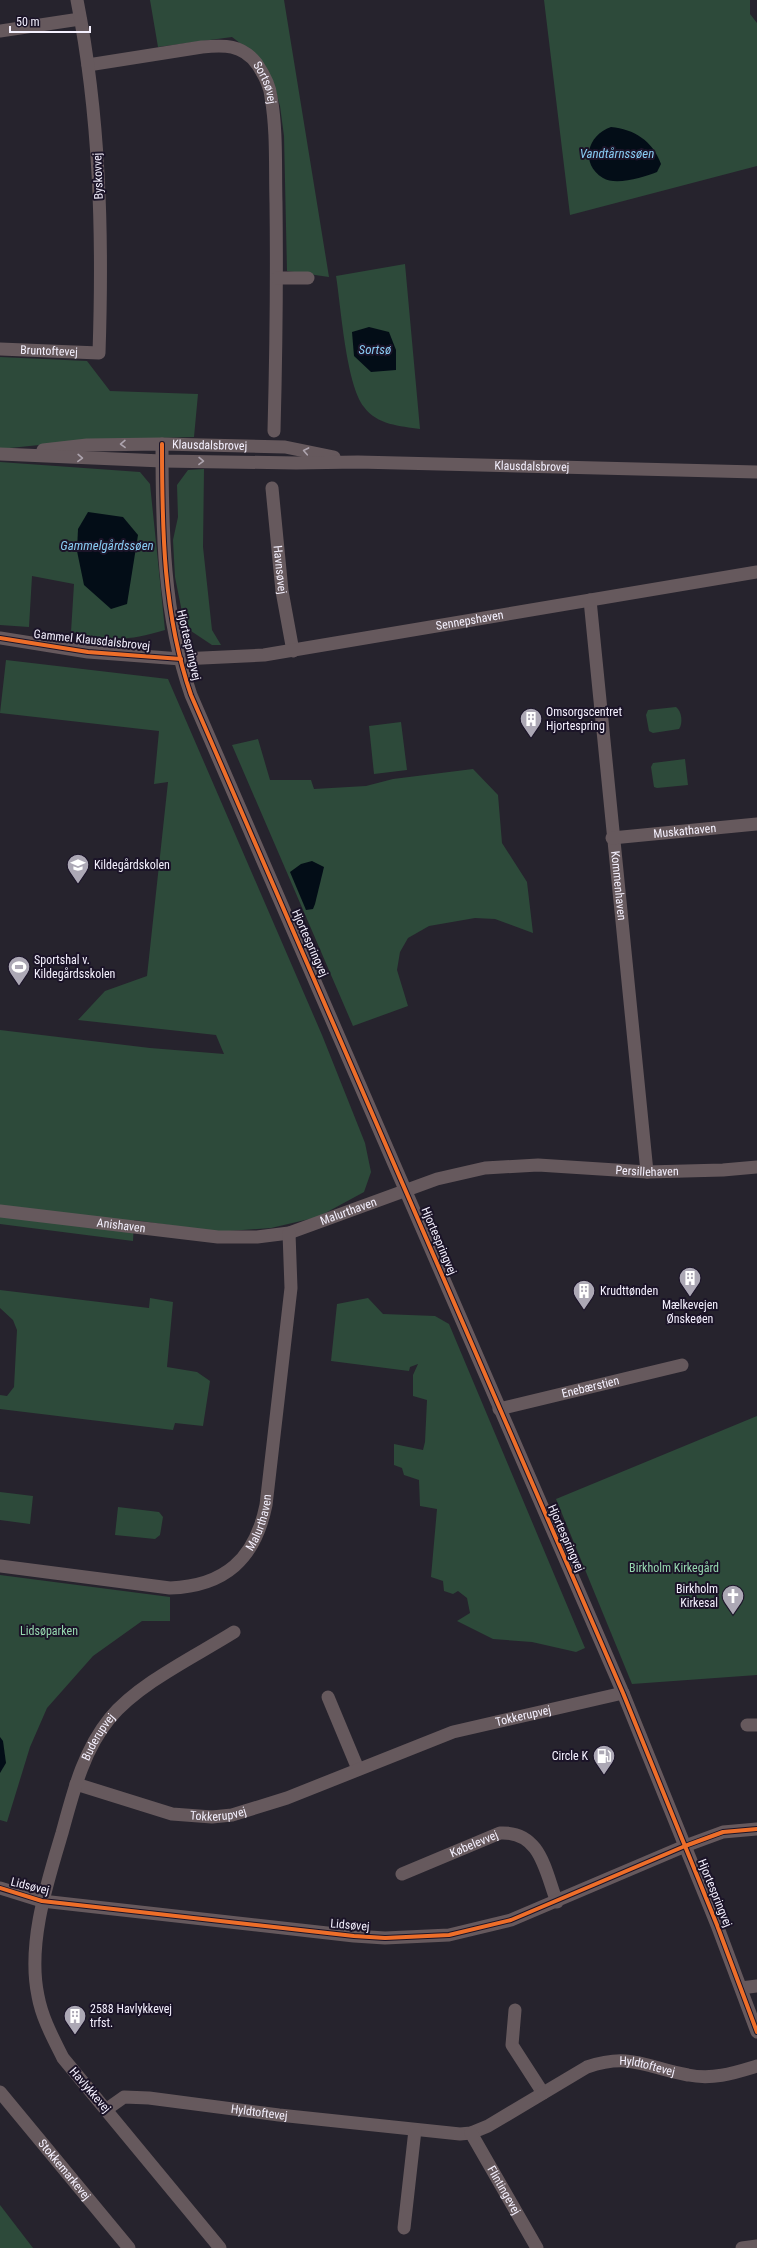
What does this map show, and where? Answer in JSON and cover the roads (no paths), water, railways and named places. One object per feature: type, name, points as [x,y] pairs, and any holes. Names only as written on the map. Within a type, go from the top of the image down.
[{"type":"street","name":"Byskovvej","points":[[77,0],[88,65],[96,137],[100,242],[99,353]]},
{"type":"street","points":[[0,32],[80,19]]},
{"type":"street","name":"Sortsøvej","points":[[88,65],[202,47],[221,46],[242,49],[256,63],[265,78],[271,96],[275,151],[277,278],[274,431]]},
{"type":"street","points":[[277,278],[308,278]]},
{"type":"street","name":"Bruntoftevej","points":[[0,349],[99,353]]},
{"type":"street","name":"Klausdalsbrovej","points":[[13,454],[87,445],[162,444],[285,448],[358,462]]},
{"type":"street","name":"Hjortespringvej","points":[[162,444],[164,563],[173,630],[191,695],[407,1190],[499,1409],[623,1693],[685,1846],[757,2032]]},
{"type":"street","name":"Klausdalsbrovej","points":[[0,454],[162,461],[296,464],[358,462],[757,472]]},
{"type":"street","name":"Klausdalsbrovej","points":[[657,469],[757,464]]},
{"type":"street","name":"Havnsøvej","points":[[272,488],[282,591],[293,651]]},
{"type":"street","name":"Sennepshaven","points":[[181,659],[293,651],[757,572]]},
{"type":"street","name":"Kommenhaven","points":[[590,600],[612,838],[647,1172]]},
{"type":"street","name":"Gammel Klausdalsbrovej","points":[[0,638],[88,652],[181,659]]},
{"type":"street","name":"Muskathaven","points":[[612,838],[757,824]]},
{"type":"street","name":"Persillehaven","points":[[407,1190],[437,1179],[485,1168],[538,1164],[647,1172],[757,1167]]},
{"type":"street","name":"Malurthaven","points":[[242,1237],[289,1233],[407,1190]]},
{"type":"street","name":"Anishaven","points":[[0,1211],[218,1236],[242,1237]]},
{"type":"street","name":"Malurthaven","points":[[0,1566],[170,1588],[187,1587],[219,1577],[245,1555],[262,1526],[266,1505],[291,1288],[289,1233]]},
{"type":"street","name":"Enebærstien","points":[[499,1409],[682,1365]]},
{"type":"street","name":"Buderupvej","points":[[42,1901],[76,1784],[98,1735],[111,1717],[127,1701],[145,1687],[234,1632]]},
{"type":"street","name":"Tokkerupvej","points":[[76,1784],[172,1814],[212,1817],[251,1810],[453,1732],[623,1693]]},
{"type":"street","points":[[328,1697],[358,1769]]},
{"type":"street","name":"Lidsøvej","points":[[0,1888],[42,1901],[386,1938],[449,1934],[511,1920],[557,1902],[685,1846],[723,1832],[757,1829]]},
{"type":"street","name":"Købelevvej","points":[[402,1874],[500,1833],[511,1833],[521,1835],[530,1841],[537,1850],[557,1902]]},
{"type":"street","name":"Havlykkevej","points":[[42,1901],[36,1971],[38,1996],[48,2029],[63,2058],[107,2109],[220,2248]]},
{"type":"street","points":[[741,1988],[757,1986]]},
{"type":"street","points":[[515,2010],[512,2045],[542,2093]]},
{"type":"street","name":"Hyldtoftevej","points":[[107,2109],[124,2097],[149,2098],[448,2134],[472,2133],[488,2126],[587,2067],[615,2060],[644,2062],[688,2075],[709,2077],[727,2075],[757,2066]]},
{"type":"street","name":"Stokkemarkevej","points":[[0,2092],[129,2248]]},
{"type":"street","points":[[404,2228],[415,2130]]},
{"type":"street","name":"Flintingevej","points":[[472,2133],[538,2248]]},
{"type":"street","points":[[742,2248],[757,2246]]},
{"type":"water","name":"Vandtårnssøen","points":[[611,127],[627,130],[648,143],[661,164],[657,172],[630,180],[615,181],[603,178],[596,172],[591,165],[589,150],[596,136]]},
{"type":"water","name":"Sortsø","points":[[369,327],[389,332],[396,350],[396,370],[371,372],[354,356],[352,332]]},
{"type":"water","name":"Gammelgårdssøen","points":[[88,512],[123,517],[138,535],[127,604],[111,609],[84,585],[77,551],[78,529]]},
{"type":"water","points":[[312,861],[324,867],[313,909],[306,910],[290,872],[301,864]]},
{"type":"water","points":[[0,1737],[3,1741],[6,1763],[0,1773]]},
{"type":"place","name":"Omsorgscentret Hjortespring","points":[[531,738]]},
{"type":"place","name":"Kildegårdskolen","points":[[78,884]]},
{"type":"place","name":"Sportshal v. Kildegårdsskolen","points":[[19,986]]},
{"type":"place","name":"Mælkevejen Ønskeøen","points":[[690,1298]]},
{"type":"place","name":"Krudttønden","points":[[584,1310]]},
{"type":"place","name":"Birkholm Kirkesal","points":[[733,1616]]},
{"type":"place","name":"Circle K","points":[[604,1776]]},
{"type":"place","name":"2588 Havlykkevej trfst.","points":[[75,2036]]},
{"type":"park label","name":"Birkholm Kirkegård","points":[[674,1568]]},
{"type":"park label","name":"Lidsøparken","points":[[49,1631]]}]
